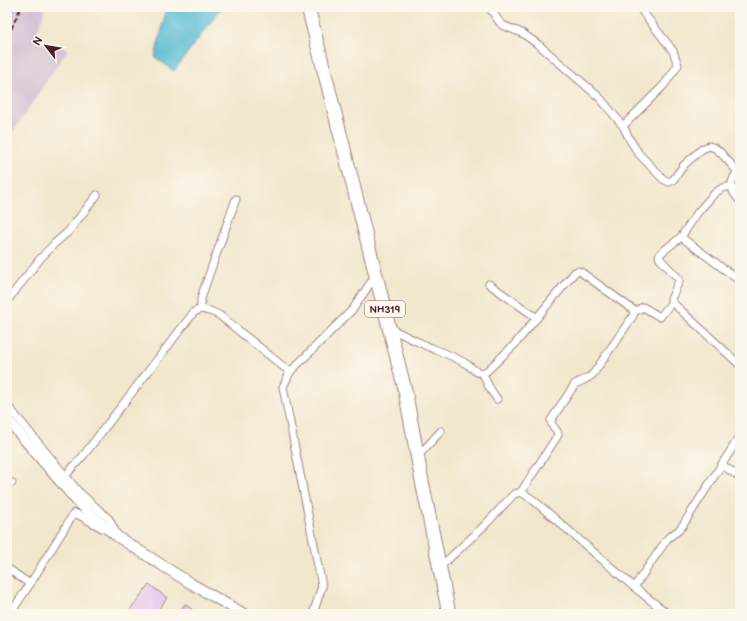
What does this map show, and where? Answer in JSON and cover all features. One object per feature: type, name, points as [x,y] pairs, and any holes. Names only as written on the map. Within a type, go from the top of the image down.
[{"type":"highway","name":"NH319","points":[[308,7],[405,390],[449,614]]},
{"type":"street","points":[[489,7],[502,25],[522,34],[539,45],[600,98],[623,126],[639,154],[663,179],[669,182],[673,180],[684,165],[709,146],[715,148],[739,170],[732,180],[732,187],[734,194],[740,201]]},
{"type":"street","points":[[623,126],[664,85],[678,65],[673,51],[639,7]]},
{"type":"street","points":[[440,567],[485,525],[514,494],[521,492],[558,435],[552,424],[552,420],[575,384],[587,379],[593,374],[633,316],[634,312],[643,307],[660,317],[672,302],[671,299],[679,279],[660,259],[659,256],[681,237],[698,212],[714,194],[722,188],[732,187]]},
{"type":"street","points":[[7,301],[40,259],[68,232],[97,195]]},
{"type":"street","points":[[201,309],[201,299],[204,289],[236,199]]},
{"type":"street","points":[[681,237],[740,281]]},
{"type":"street","points":[[390,328],[449,354],[479,373],[483,373],[487,371],[515,344],[575,272],[581,272],[634,312]]},
{"type":"street","points":[[313,614],[322,586],[283,387],[290,372],[353,308],[376,276]]},
{"type":"street","points":[[489,284],[537,318]]},
{"type":"street","points":[[672,302],[740,365]]},
{"type":"street","points":[[65,476],[194,312],[201,309],[219,315],[290,372]]},
{"type":"street","points":[[483,373],[490,390],[497,398]]},
{"type":"street","points":[[7,405],[78,491],[109,519],[116,536]]},
{"type":"street","points":[[7,419],[77,501],[116,536]]},
{"type":"street","points":[[417,457],[441,431]]},
{"type":"street","points":[[634,587],[665,541],[683,525],[740,436]]},
{"type":"street","points":[[722,466],[740,476]]},
{"type":"street","points":[[521,492],[532,499],[634,587],[668,614]]},
{"type":"street","points":[[10,614],[75,513],[116,536],[190,583],[244,614]]},
{"type":"street","points":[[7,568],[30,584]]},
{"type":"street","points":[[656,614],[659,607]]},
{"type":"shaded area","points":[[7,7],[46,7],[34,41],[68,49],[7,141]]},
{"type":"water","points":[[167,7],[222,7],[174,71],[155,57]]},
{"type":"building","points":[[149,584],[167,598],[155,614],[127,614]]},
{"type":"building","points":[[185,604],[198,614],[177,614]]},
{"type":"railway","points":[[7,23],[13,7]]},
{"type":"railway","points":[[7,38],[21,7]]}]
